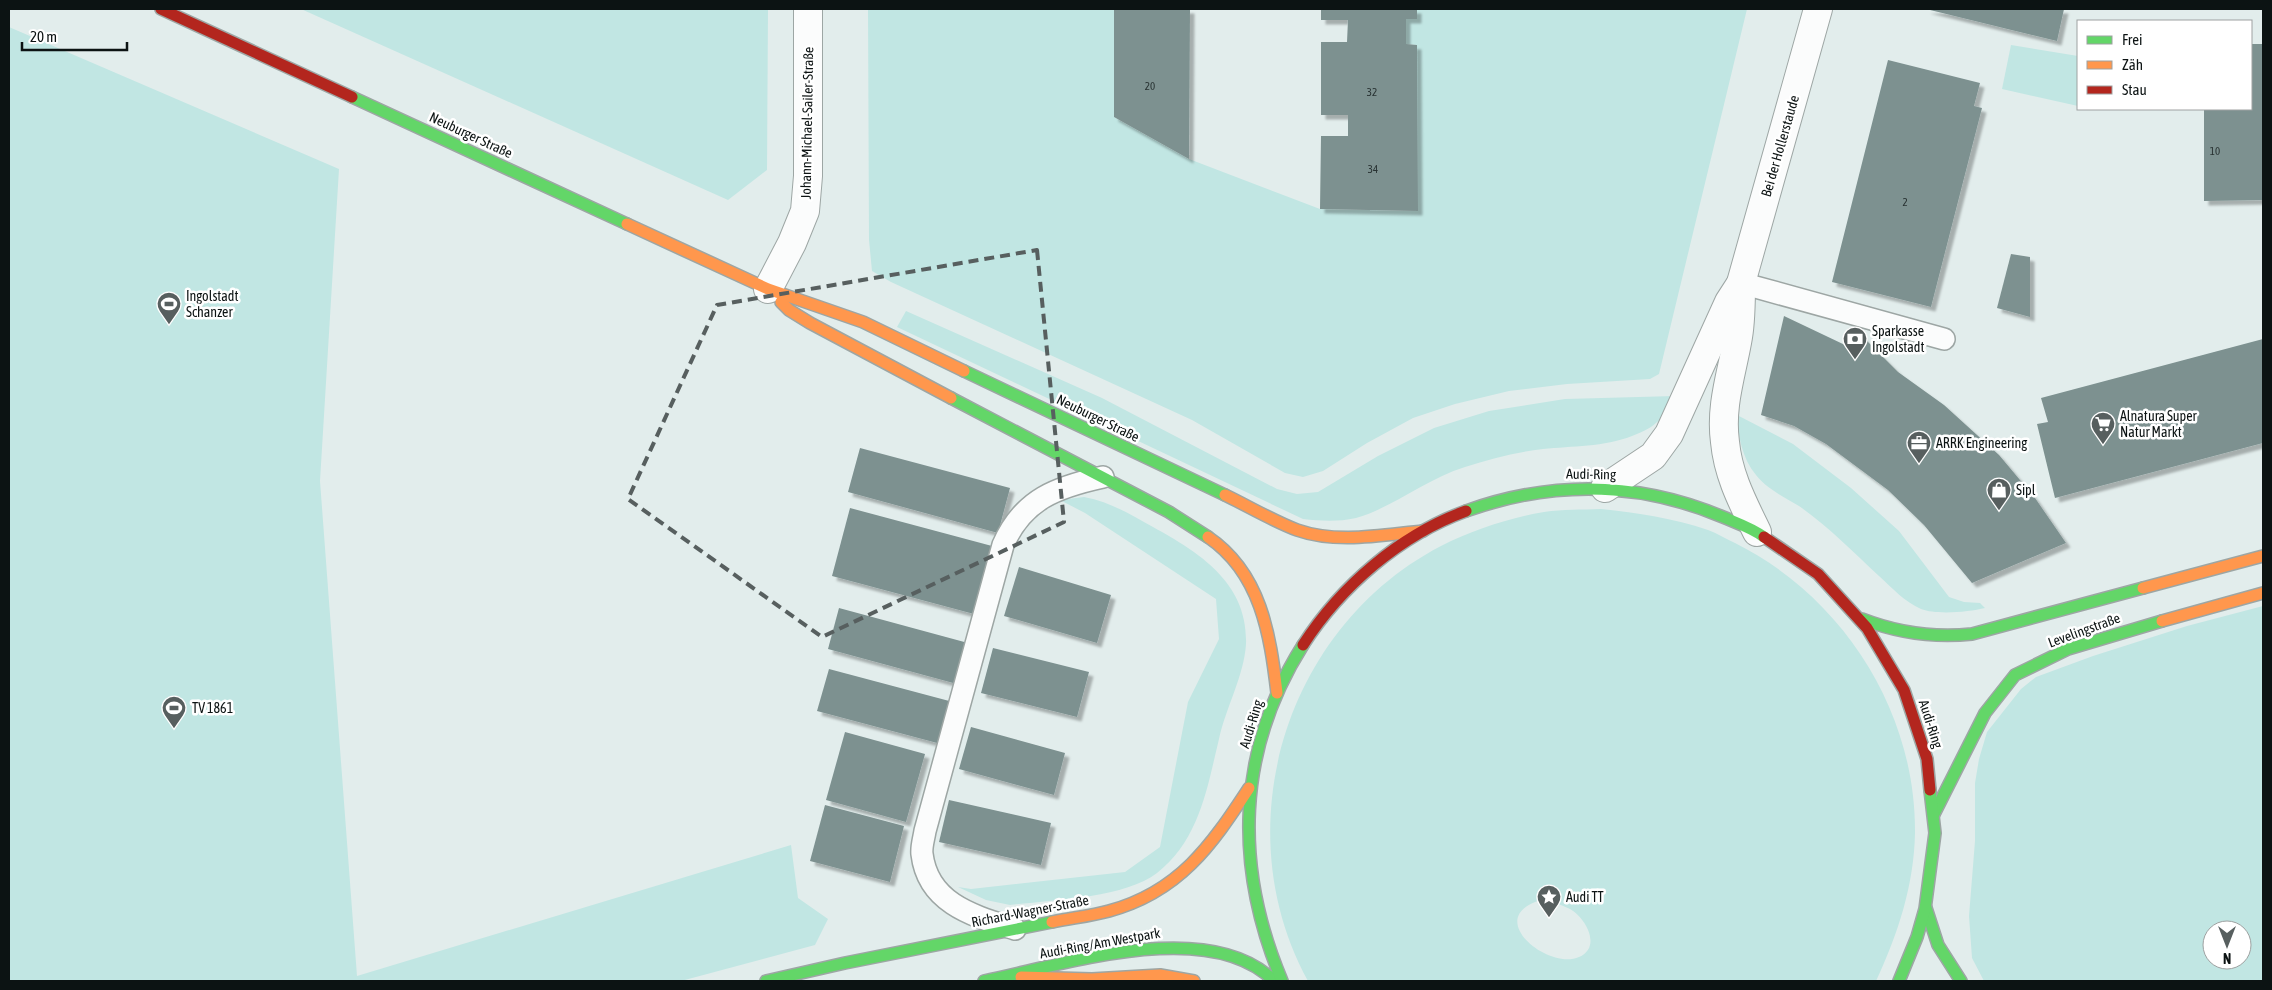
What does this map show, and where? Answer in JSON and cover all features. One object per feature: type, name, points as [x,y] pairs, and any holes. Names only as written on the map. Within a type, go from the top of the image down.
[{"type":"main road","name":"Neuburger Straße","points":[[161,9],[768,289],[863,322],[1298,530],[1327,536],[1358,538],[1423,531]]},
{"type":"main road","name":"Neuburger Straße","points":[[768,289],[790,310],[810,323],[1103,477],[1198,531],[1236,560],[1246,575],[1261,607],[1268,629],[1277,693]]},
{"type":"main road","name":"Audi-Ring","points":[[1282,981],[1265,941],[1251,879],[1248,817],[1251,784],[1257,753],[1277,693],[1291,664],[1325,612],[1370,567],[1423,531],[1480,505],[1542,491],[1573,488],[1605,488],[1669,496],[1730,517],[1785,548],[1810,567],[1849,603],[1862,619],[1891,664],[1916,720],[1925,752],[1934,814],[1934,845],[1926,908],[1917,938],[1899,981]]},
{"type":"main road","name":"Levelingstraße","points":[[1862,619],[1895,632],[1921,636],[1948,637],[1972,634],[2263,556]]},
{"type":"main road","name":"Levelingstraße","points":[[1934,814],[1985,713],[2015,675],[2068,649],[2124,631],[2263,593]]},
{"type":"main road","name":"Richard-Wagner-Straße","points":[[766,981],[1015,928],[1109,911],[1146,896],[1167,885],[1195,863],[1251,784]]},
{"type":"main road","points":[[1926,908],[1938,945],[1961,981]]},
{"type":"main road","name":"Audi-Ring/Am Westpark","points":[[984,981],[1127,951],[1173,946],[1209,950],[1249,962],[1268,974],[1274,981]]},
{"type":"main road","points":[[1007,976],[1086,980],[1150,974],[1194,981]]},
{"type":"street","name":"Johann-Michael-Sailer-Straße","points":[[768,289],[792,243],[804,211],[808,176],[808,9]]},
{"type":"street","name":"Bei der Hollerstaude","points":[[1757,532],[1729,466],[1724,418],[1726,392],[1740,325],[1741,284],[1818,9]]},
{"type":"street","name":"Bei der Hollerstaude","points":[[1605,488],[1654,456],[1669,434],[1728,302],[1741,284]]},
{"type":"lane","points":[[1741,284],[1944,339]]},
{"type":"lane","points":[[1015,928],[966,912],[948,901],[934,888],[928,876],[922,853],[925,831],[1003,544],[1011,526],[1027,509],[1047,494],[1072,484],[1103,477]]},
{"type":"highlighted area","points":[[1037,250],[1064,522],[822,637],[628,499],[717,305]]},
{"type":"shaded area","points":[[301,9],[768,9],[767,170],[728,200]]},
{"type":"shaded area","points":[[868,9],[1114,9],[1114,117],[1189,159],[1320,209],[1417,211],[1417,45],[1406,44],[1406,19],[1417,19],[1417,9],[1747,9],[1659,374],[1650,379],[1567,384],[1509,391],[1455,404],[1413,418],[1367,443],[1323,471],[1303,477],[1285,473],[1192,420],[891,282],[872,271],[869,240]]},
{"type":"shaded area","name":"TV 1861","points":[[9,27],[339,169],[320,481],[357,976],[791,845],[798,898],[828,919],[815,945],[681,981],[9,981]]},
{"type":"shaded area","points":[[2011,45],[2077,56],[2077,106],[2002,89]]},
{"type":"shaded area","points":[[906,311],[1102,398],[1277,489],[1297,494],[1318,492],[1378,456],[1434,428],[1489,411],[1565,399],[1675,396],[1658,421],[1641,433],[1621,440],[1533,450],[1503,456],[1451,472],[1383,508],[1356,518],[1330,521],[1303,519],[897,327]]},
{"type":"shaded area","points":[[1737,415],[1793,444],[1851,488],[1899,531],[1949,597],[1964,602],[1980,603],[1985,608],[1962,612],[1935,612],[1921,609],[1904,599],[1820,522],[1799,506],[1770,489],[1760,480],[1744,454],[1738,431]]},
{"type":"shaded area","points":[[1084,497],[1111,505],[1171,537],[1204,559],[1218,572],[1230,587],[1239,604],[1245,623],[1245,656],[1222,727],[1200,812],[1183,845],[1172,859],[1157,873],[1143,881],[1107,893],[1010,905],[986,900],[958,887],[971,889],[1125,872],[1160,847],[1188,702],[1219,639],[1216,599],[1085,513],[1060,500]]},
{"type":"shaded area","points":[[1601,509],[1642,514],[1682,522],[1711,531],[1735,543],[1774,566],[1809,594],[1840,626],[1866,662],[1887,702],[1902,744],[1912,788],[1915,833],[1912,871],[1903,909],[1898,927],[1876,981],[1308,981],[1283,922],[1271,860],[1272,797],[1284,736],[1308,679],[1343,627],[1387,582],[1441,546],[1504,521],[1551,511]],"holes":[[[1541,900],[1556,903],[1576,913],[1589,933],[1590,947],[1586,952],[1579,957],[1566,959],[1538,950],[1526,940],[1519,929],[1518,918],[1524,908]]]},
{"type":"shaded area","points":[[2263,606],[2263,981],[1984,981],[1972,958],[1969,916],[1975,841],[1975,783],[1979,759],[1987,732],[2021,689],[2036,677],[2093,656],[2187,626]]},
{"type":"building","points":[[1114,9],[1190,9],[1189,159],[1114,117]]},
{"type":"building","points":[[1321,9],[1417,9],[1417,19],[1406,19],[1406,44],[1417,45],[1418,211],[1320,209],[1321,136],[1348,136],[1348,115],[1321,115],[1321,42],[1347,42],[1348,20],[1321,20]]},
{"type":"building","points":[[1926,9],[2064,9],[2057,41]]},
{"type":"building","points":[[2252,44],[2263,44],[2263,200],[2204,201],[2204,110],[2252,110]]},
{"type":"building","points":[[1888,60],[1980,83],[1974,106],[1982,108],[1931,307],[1832,282]]},
{"type":"building","points":[[2011,254],[2030,257],[2030,317],[1997,308]]},
{"type":"building","points":[[1784,316],[1845,345],[1859,333],[1898,372],[1944,405],[1999,455],[2035,498],[2066,543],[1972,583],[1924,525],[1888,490],[1826,444],[1794,426],[1761,415]]},
{"type":"building","points":[[2263,339],[2263,443],[2055,498],[2037,424],[2048,422],[2041,398]]},
{"type":"building","points":[[860,448],[1010,488],[998,533],[848,492]]},
{"type":"building","points":[[850,508],[992,546],[974,614],[832,576]]},
{"type":"building","points":[[1019,567],[1111,595],[1097,643],[1004,616]]},
{"type":"building","points":[[839,608],[968,643],[957,684],[828,649]]},
{"type":"building","points":[[993,648],[1089,672],[1077,717],[981,693]]},
{"type":"building","points":[[829,669],[953,702],[941,744],[817,711]]},
{"type":"building","points":[[971,727],[1065,753],[1054,795],[959,769]]},
{"type":"building","points":[[845,732],[925,754],[906,822],[826,800]]},
{"type":"building","points":[[949,800],[1051,823],[1041,865],[939,842]]},
{"type":"building","points":[[825,805],[904,826],[890,882],[810,861]]},
{"type":"traffic: fast","points":[[352,97],[627,224]]},
{"type":"traffic: fast","points":[[964,371],[1225,495]]},
{"type":"traffic: fast","points":[[951,398],[1169,512],[1208,537]]},
{"type":"traffic: fast","points":[[1466,511],[1531,494],[1563,490],[1627,491],[1691,505],[1744,526],[1764,537]]},
{"type":"traffic: fast","points":[[1862,619],[1889,628],[1930,635],[1972,634],[2143,588]]},
{"type":"traffic: fast","points":[[1934,814],[1985,713],[2015,675],[2068,649],[2162,621]]},
{"type":"traffic: fast","points":[[1282,981],[1266,938],[1256,895],[1250,853],[1249,810],[1254,768],[1265,726],[1281,685],[1303,645]]},
{"type":"traffic: fast","points":[[1899,981],[1917,937],[1925,909],[1935,833],[1930,790]]},
{"type":"traffic: fast","points":[[1926,908],[1938,945],[1961,981]]},
{"type":"traffic: fast","points":[[766,981],[845,963],[1052,922]]},
{"type":"traffic: fast","points":[[984,981],[1093,957],[1175,948],[1212,951],[1246,962],[1274,981]]},
{"type":"traffic: slow","points":[[627,224],[768,289],[863,322],[964,371]]},
{"type":"traffic: slow","points":[[781,302],[789,310],[810,323],[951,398]]},
{"type":"traffic: slow","points":[[1225,495],[1297,530],[1328,537],[1376,536],[1423,531]]},
{"type":"traffic: slow","points":[[1208,537],[1226,552],[1240,568],[1260,606],[1271,649],[1277,693]]},
{"type":"traffic: slow","points":[[2143,588],[2263,556]]},
{"type":"traffic: slow","points":[[2162,621],[2263,593]]},
{"type":"traffic: slow","points":[[1052,922],[1109,911],[1134,903],[1155,892],[1191,864],[1221,829],[1249,788]]},
{"type":"traffic: slow","points":[[1021,977],[1092,979],[1160,975],[1194,981]]},
{"type":"traffic: jam","points":[[161,9],[352,97]]},
{"type":"traffic: jam","points":[[1303,645],[1335,603],[1374,565],[1395,548],[1418,534],[1466,511]]},
{"type":"traffic: jam","points":[[1764,537],[1818,574],[1867,628],[1904,690],[1927,759],[1930,790]]},
{"type":"place","name":"Ingolstadt Schanzer","points":[[169,325]]},
{"type":"place","name":"Sparkasse Ingolstadt","points":[[1855,360]]},
{"type":"place","name":"Alnatura Super Natur Markt","points":[[2103,445]]},
{"type":"place","name":"ARRK Engineering","points":[[1919,464]]},
{"type":"place","name":"Sipl","points":[[1999,511]]},
{"type":"place","name":"TV 1861","points":[[174,729]]},
{"type":"place","name":"Audi TT","points":[[1549,918]]}]
